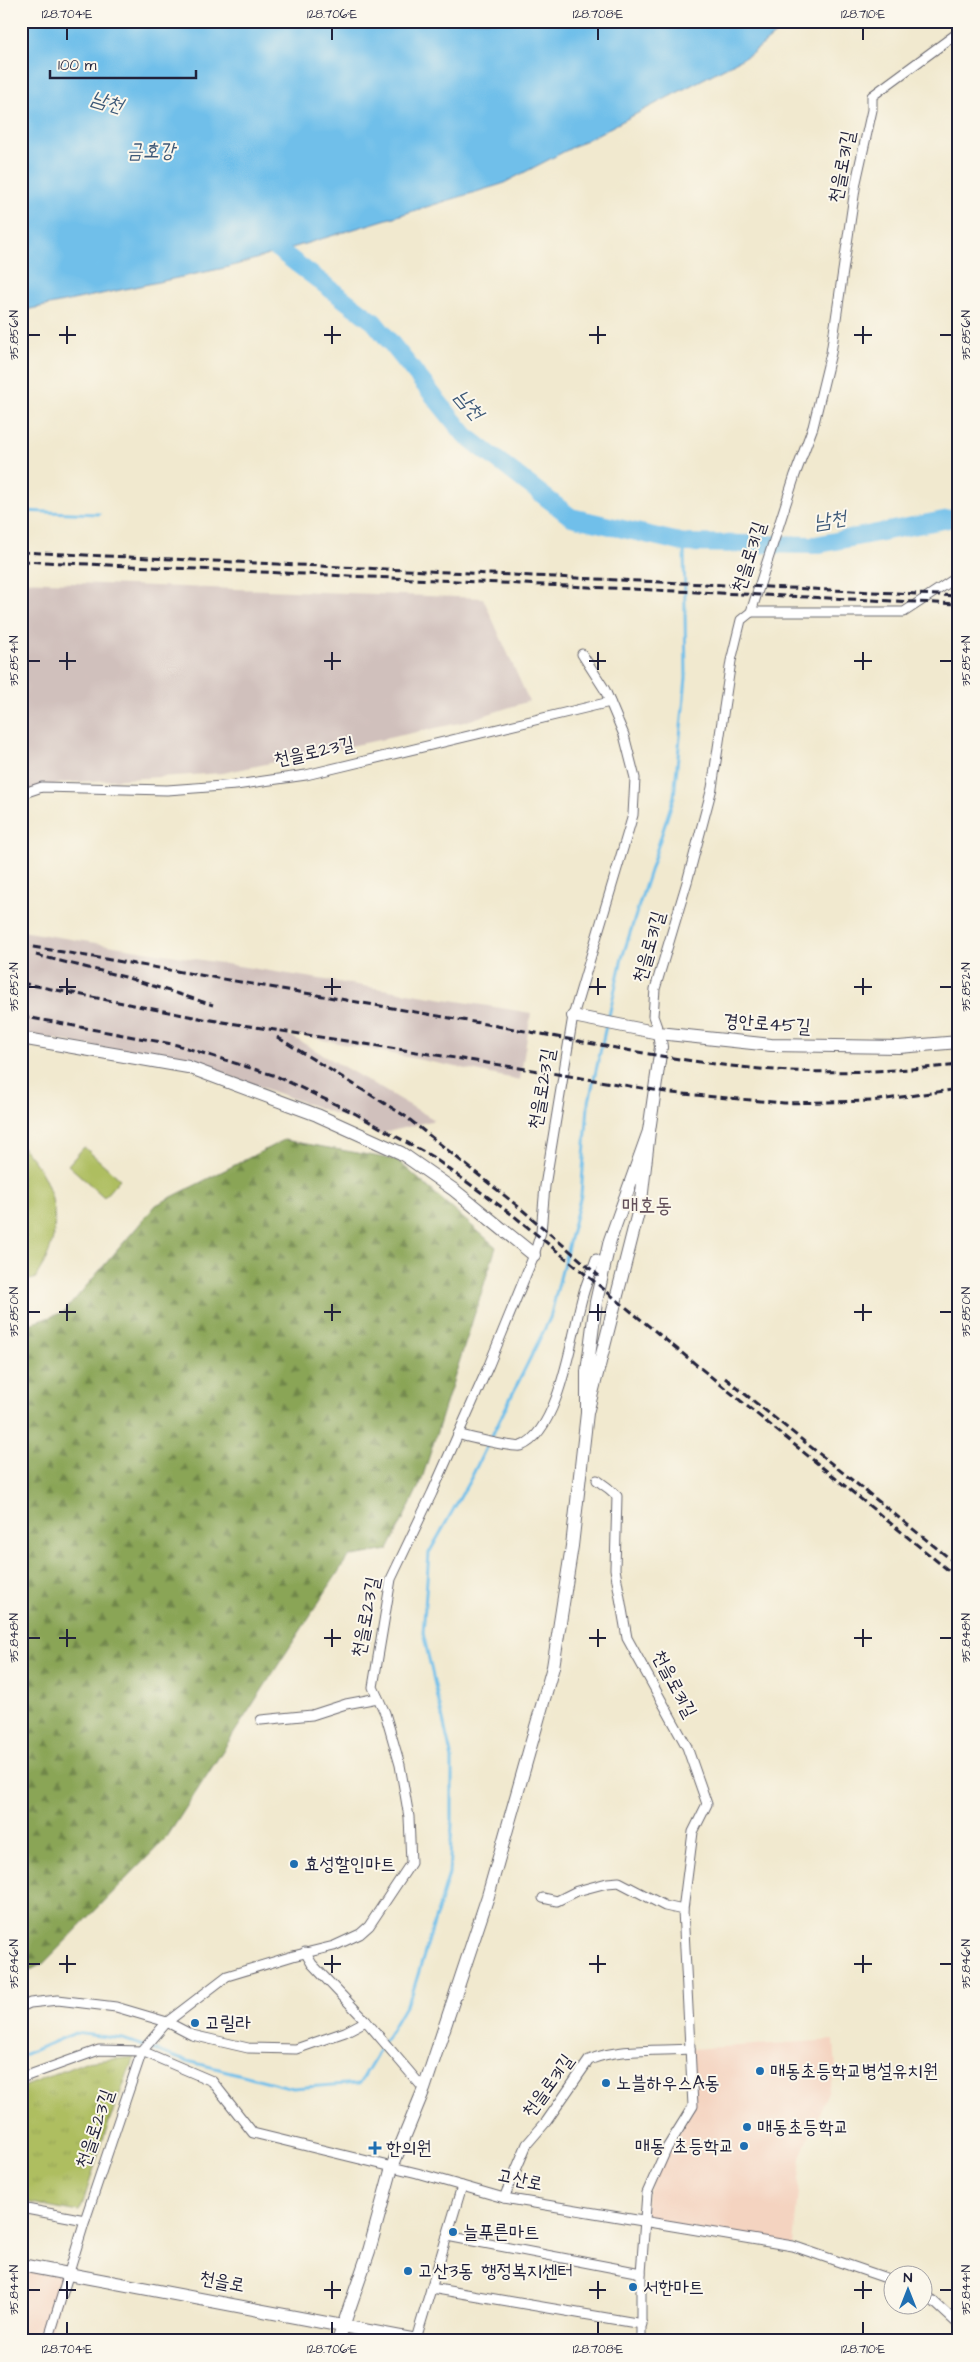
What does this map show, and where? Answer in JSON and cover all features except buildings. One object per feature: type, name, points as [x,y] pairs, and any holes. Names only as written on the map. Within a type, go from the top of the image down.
[{"type":"street","name":"천을로31길","points":[[649,1131],[661,1047],[659,1032],[653,1016],[655,989],[687,882],[712,788],[731,660],[741,620],[751,612],[795,475],[813,427],[831,353],[856,182],[872,110],[872,96],[959,32]]},
{"type":"street","points":[[751,612],[904,612],[959,576]]},
{"type":"street","name":"천을로23길","points":[[48,2341],[85,2220],[142,2051],[167,2022],[227,1976],[304,1952],[334,1946],[360,1934],[369,1926],[411,1864],[409,1817],[400,1765],[385,1713],[373,1687],[391,1579],[489,1365],[534,1255],[541,1232],[545,1186],[580,1016],[633,815],[635,778],[624,735],[605,690],[582,654]]},
{"type":"street","name":"천을로23길","points":[[21,794],[42,787],[167,790],[236,785],[306,775],[610,702]]},
{"type":"street","name":"경안로45길","points":[[580,1016],[659,1032],[780,1046],[899,1047],[959,1042]]},
{"type":"street","points":[[21,1038],[188,1067],[317,1115],[401,1153],[454,1190],[534,1255]]},
{"type":"street","points":[[587,1413],[641,1201],[649,1131]]},
{"type":"street","points":[[338,2341],[369,2251],[392,2167],[424,2089],[488,1896],[553,1667],[572,1546],[587,1413],[587,1372],[590,1336],[603,1268],[620,1210],[649,1131]]},
{"type":"street","points":[[458,1434],[468,1438],[519,1447],[536,1438],[546,1423],[560,1386],[583,1295],[596,1259]]},
{"type":"street","name":"천을로31길","points":[[596,1480],[617,1496],[615,1569],[627,1638],[655,1686],[687,1748],[707,1804],[693,1832],[683,1910],[693,2106],[667,2148],[646,2193],[641,2272],[641,2341]]},
{"type":"street","points":[[261,1720],[312,1715],[346,1704],[378,1698]]},
{"type":"street","points":[[543,1898],[557,1901],[577,1891],[620,1882],[665,1906],[683,1910]]},
{"type":"street","points":[[304,1952],[312,1964],[366,2021],[424,2089]]},
{"type":"street","points":[[21,2007],[30,2003],[58,2000],[116,2007],[167,2022],[192,2034],[216,2042],[248,2048],[296,2050],[346,2032],[366,2021]]},
{"type":"street","name":"천을로31길","points":[[504,2198],[527,2144],[546,2122],[589,2060],[599,2056],[615,2054],[690,2049]]},
{"type":"street","points":[[21,2078],[99,2050],[142,2051]]},
{"type":"street","name":"고산로","points":[[142,2051],[212,2081],[253,2133],[392,2167],[504,2198],[794,2246],[882,2277]]},
{"type":"street","name":"천을로","points":[[21,2265],[69,2272],[419,2340],[431,2288],[462,2186]]},
{"type":"street","points":[[21,2208],[85,2220]]},
{"type":"street","points":[[447,2236],[641,2272]]},
{"type":"street","points":[[431,2288],[642,2324]]},
{"type":"street","points":[[932,2300],[959,2324]]},
{"type":"shaded area","points":[[21,581],[483,598],[529,701],[464,722],[223,773],[62,783],[21,798]]},
{"type":"shaded area","points":[[21,931],[531,1013],[520,1080],[284,1032],[435,1120],[379,1134],[341,1116],[205,1067],[21,1033]]},
{"type":"shaded area","name":"매동초등학교","points":[[834,2040],[836,2072],[801,2157],[793,2246],[643,2222],[647,2193],[693,2106],[690,2049]]},
{"type":"shaded area","points":[[21,2265],[69,2272],[48,2341],[21,2341]]},
{"type":"green space","points":[[284,1140],[397,1160],[496,1247],[421,1482],[388,1550],[348,1557],[167,1837],[44,1963],[21,1975],[21,1327],[64,1312],[156,1205]]},
{"type":"green space","points":[[21,1146],[40,1170],[47,1184],[52,1198],[54,1229],[52,1244],[45,1262],[35,1279],[21,1281]]},
{"type":"green space","points":[[84,1147],[120,1179],[104,1197],[68,1165]]},
{"type":"green space","points":[[134,2057],[105,2133],[79,2212],[21,2201],[21,2088],[85,2062]]},
{"type":"water","name":"금호강","points":[[21,21],[792,21],[751,54],[502,184],[229,267],[21,311]]},
{"type":"waterway","name":"남천","points":[[263,238],[374,322],[465,435],[571,517],[684,543],[815,545],[959,517]]},
{"type":"waterway","points":[[21,511],[99,514]]},
{"type":"waterway","points":[[608,1020],[622,958],[674,796],[686,678],[684,543]]},
{"type":"waterway","points":[[21,2056],[75,2033],[123,2039],[180,2059],[293,2088],[360,2083],[412,1994],[449,1874],[452,1825],[452,1759],[423,1633],[429,1553],[471,1478],[550,1318],[581,1195],[588,1106],[606,1026]]},
{"type":"railway","points":[[21,552],[959,596]]},
{"type":"railway","points":[[21,561],[959,604]]},
{"type":"railway","points":[[21,945],[646,1053],[740,1067],[822,1072],[877,1071],[959,1065]]},
{"type":"railway","points":[[36,955],[125,977],[213,1005]]},
{"type":"railway","points":[[21,983],[204,1019],[672,1093],[784,1103],[872,1101],[959,1089]]},
{"type":"railway","points":[[21,1016],[177,1045],[276,1076],[356,1114],[431,1156],[514,1216],[959,1579]]},
{"type":"railway","points":[[277,1037],[405,1116],[520,1208],[599,1276]]},
{"type":"railway","points":[[725,1378],[959,1566]]},
{"type":"place","name":"효성할인마트","points":[[294,1864]]},
{"type":"place","name":"고릴라","points":[[195,2023]]},
{"type":"place","name":"매동초등학교병설유치원","points":[[760,2071]]},
{"type":"place","name":"노블하우스A동","points":[[606,2083]]},
{"type":"place","name":"매동초등학교","points":[[747,2127]]},
{"type":"place","name":"매동 초등학교","points":[[744,2146]]},
{"type":"place","name":"한의원","points":[[375,2148]]},
{"type":"place","name":"늘푸른마트","points":[[453,2232]]},
{"type":"place","name":"고산3동 행정복지센터","points":[[408,2271]]},
{"type":"place","name":"서한마트","points":[[633,2287]]},
{"type":"district","name":"매호동","points":[[647,1205]]}]
